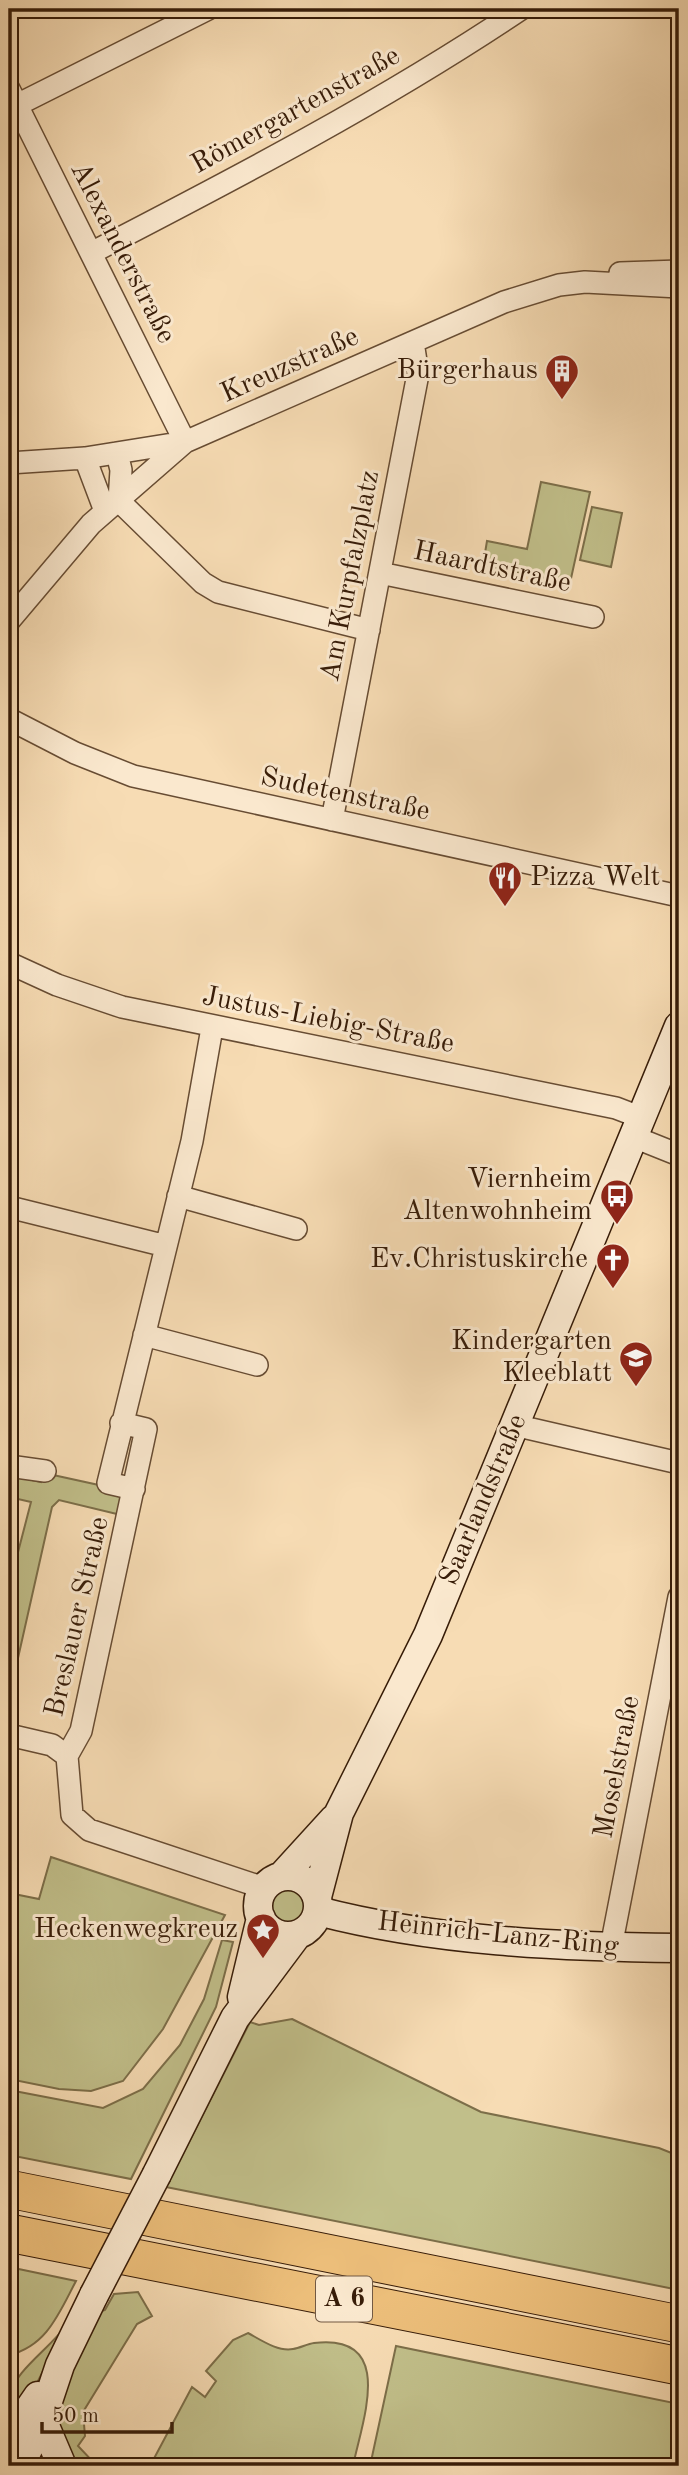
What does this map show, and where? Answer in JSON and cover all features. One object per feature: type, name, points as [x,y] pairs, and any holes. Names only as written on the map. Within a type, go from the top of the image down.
[{"type":"highway","name":"A 6","points":[[9,2189],[679,2324]]},
{"type":"highway","name":"A 6","points":[[9,2233],[679,2366]]},
{"type":"street","points":[[13,97],[208,9]]},
{"type":"street","name":"Römergartenstraße","points":[[91,253],[338,122],[450,57],[522,9]]},
{"type":"street","name":"Alexanderstraße","points":[[13,97],[185,442]]},
{"type":"street","name":"Kreuzstraße","points":[[9,463],[85,458],[185,442],[503,302],[559,285],[628,271],[679,271]]},
{"type":"street","name":"Kreuzstraße","points":[[584,282],[679,287]]},
{"type":"street","name":"Am Kurpfalzplatz","points":[[332,820],[418,374],[413,342]]},
{"type":"street","points":[[9,621],[75,542],[185,442]]},
{"type":"street","points":[[112,506],[121,470],[117,453]]},
{"type":"street","points":[[85,458],[112,506],[203,583],[218,592],[369,630]]},
{"type":"street","name":"Haardtstraße","points":[[380,573],[593,617]]},
{"type":"street","name":"Sudetenstraße","points":[[9,719],[75,753],[133,776],[679,896]]},
{"type":"street","name":"Justus-Liebig-Straße","points":[[9,963],[57,985],[121,1007],[212,1028],[616,1108],[638,1128],[679,1155]]},
{"type":"street","name":"Saarlandstraße","points":[[317,1904],[339,1813],[428,1635],[679,1026]]},
{"type":"street","name":"Breslauer Straße","points":[[67,1756],[81,1731],[134,1489],[108,1483],[178,1196],[212,1028]]},
{"type":"street","points":[[178,1196],[296,1228]]},
{"type":"street","points":[[9,1207],[166,1246]]},
{"type":"street","points":[[144,1335],[257,1365]]},
{"type":"street","points":[[514,1424],[679,1464]]},
{"type":"street","points":[[9,1466],[45,1471]]},
{"type":"street","name":"Moselstraße","points":[[611,1947],[679,1597]]},
{"type":"street","points":[[9,1735],[52,1745],[67,1756],[72,1815],[89,1830],[273,1882],[303,1880],[317,1904],[311,1926],[297,1935],[236,2018],[60,2365],[42,2418],[20,2466]]},
{"type":"street","name":"Saarlandstraße","points":[[273,1882],[339,1813]]},
{"type":"street","points":[[236,2018],[261,1918],[258,1902],[273,1882]]},
{"type":"street","name":"Heinrich-Lanz-Ring","points":[[317,1904],[359,1921],[530,1944],[679,1948]]},
{"type":"street","points":[[261,1918],[276,1933],[297,1935]]},
{"type":"street","points":[[9,2438],[60,2365]]},
{"type":"street","points":[[42,2418],[62,2466]]},
{"type":"shaded area","points":[[541,482],[590,492],[570,583],[483,565],[487,541],[527,549]]},
{"type":"shaded area","points":[[592,507],[622,513],[611,567],[580,560]]},
{"type":"shaded area","points":[[44,1473],[117,1489],[123,1493],[121,1515],[59,1500],[52,1507],[9,1698],[9,1587],[31,1502],[9,1497],[9,1475],[41,1482]]},
{"type":"shaded area","points":[[51,1857],[225,1915],[163,2029],[123,2081],[91,2091],[59,2089],[9,2079],[9,1893],[39,1899]]},
{"type":"shaded area","points":[[288,1885],[296,1886],[302,1891],[307,1897],[307,1913],[302,1919],[296,1924],[288,1925],[280,1924],[274,1919],[269,1913],[268,1905],[269,1897],[274,1891],[280,1886]]},
{"type":"shaded area","points":[[222,1940],[233,1942],[216,2007],[131,2179],[9,2155],[9,2090],[103,2108],[143,2089],[180,2045],[204,1999]]},
{"type":"shaded area","points":[[292,2019],[481,2112],[659,2148],[679,2156],[679,2290],[166,2187],[250,2022],[259,2025]]},
{"type":"shaded area","points":[[9,2267],[76,2281],[57,2316],[42,2336],[22,2351],[9,2355]]},
{"type":"shaded area","points":[[138,2292],[152,2316],[137,2324],[83,2412],[85,2436],[78,2446],[97,2466],[76,2466],[64,2449],[59,2430],[59,2410],[64,2389],[99,2312],[105,2310],[114,2294]]},
{"type":"shaded area","points":[[67,2324],[38,2381],[9,2424],[8,2399],[18,2377]]},
{"type":"shaded area","points":[[248,2333],[281,2349],[293,2349],[314,2343],[340,2344],[356,2352],[365,2366],[368,2384],[353,2466],[150,2466],[192,2387],[205,2397],[216,2381],[206,2371],[233,2340]]},
{"type":"shaded area","points":[[396,2346],[679,2404],[679,2466],[370,2466]]},
{"type":"place","name":"Bürgerhaus","points":[[562,401]]},
{"type":"place","name":"Pizza Welt","points":[[505,908]]},
{"type":"place","name":"Viernheim Altenwohnheim","points":[[617,1226]]},
{"type":"place","name":"Ev.Christuskirche","points":[[613,1290]]},
{"type":"place","name":"Kindergarten Kleeblatt","points":[[636,1388]]},
{"type":"place","name":"Heckenwegkreuz","points":[[263,1960]]}]
